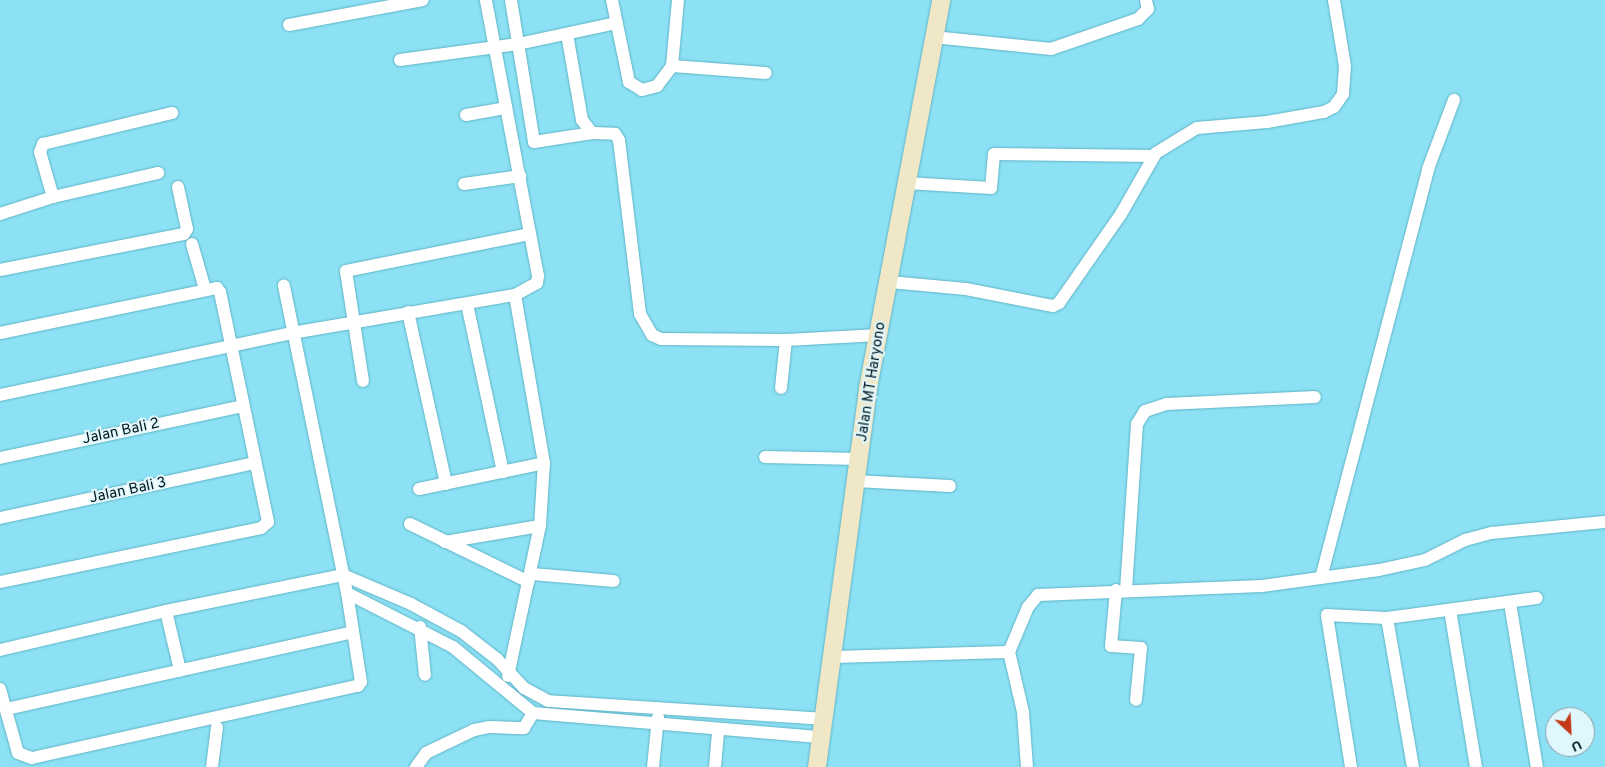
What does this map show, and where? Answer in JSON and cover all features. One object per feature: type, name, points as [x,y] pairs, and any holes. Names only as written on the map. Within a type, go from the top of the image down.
[{"type":"main road","name":"Jalan MT Haryono","points":[[816,767],[855,481],[906,183],[941,0]]},
{"type":"street","points":[[289,25],[423,0]]},
{"type":"street","points":[[0,395],[292,333],[516,295],[538,280],[486,0]]},
{"type":"street","points":[[511,0],[534,142],[592,132],[615,134],[619,140],[640,314],[652,335],[662,339],[786,340],[879,335]]},
{"type":"street","points":[[612,0],[629,82],[634,88],[657,86],[672,66],[678,0]]},
{"type":"street","points":[[933,37],[1051,49],[1138,19],[1148,9],[1146,0]]},
{"type":"street","points":[[890,282],[966,289],[1053,306],[1059,303],[1121,214],[1154,156],[1197,128],[1267,122],[1324,112],[1334,107],[1343,94],[1345,66],[1334,0]]},
{"type":"street","points":[[400,60],[518,44],[616,23]]},
{"type":"street","points":[[567,34],[582,120],[592,132]]},
{"type":"street","points":[[672,66],[766,73]]},
{"type":"street","points":[[1321,578],[1428,169],[1454,100]]},
{"type":"street","points":[[466,115],[506,108]]},
{"type":"street","points":[[53,197],[40,152],[43,144],[172,113]]},
{"type":"street","points":[[906,183],[991,188],[994,154],[1154,156]]},
{"type":"street","points":[[0,214],[53,197],[158,173]]},
{"type":"street","points":[[464,184],[520,176]]},
{"type":"street","points":[[0,270],[184,234],[186,229],[178,187]]},
{"type":"street","points":[[363,382],[345,276],[350,268],[529,234]]},
{"type":"street","points":[[192,244],[205,289]]},
{"type":"street","points":[[0,689],[18,753],[32,758],[358,686],[361,675],[347,593],[292,333],[284,285]]},
{"type":"street","points":[[0,333],[217,288],[220,292],[267,518],[261,528],[0,582]]},
{"type":"street","points":[[505,688],[540,526],[544,463],[516,295]]},
{"type":"street","points":[[467,304],[503,472]]},
{"type":"street","points":[[408,312],[446,484]]},
{"type":"street","points":[[781,388],[786,340]]},
{"type":"street","points":[[1136,700],[1141,648],[1111,646],[1121,590],[1137,424],[1145,412],[1167,404],[1315,397]]},
{"type":"street","name":"Jalan Bali 2","points":[[0,458],[243,406]]},
{"type":"street","points":[[765,458],[859,459]]},
{"type":"street","name":"Jalan Bali 3","points":[[0,518],[256,463]]},
{"type":"street","points":[[419,489],[544,463]]},
{"type":"street","points":[[855,481],[950,486]]},
{"type":"street","points":[[1027,767],[1023,712],[1009,652],[1028,607],[1038,595],[1121,590],[1262,586],[1379,570],[1425,560],[1465,540],[1492,533],[1605,522]]},
{"type":"street","points":[[410,524],[445,542],[530,578],[614,581]]},
{"type":"street","points":[[445,542],[540,526]]},
{"type":"street","points":[[0,650],[166,611],[343,575],[411,604],[460,631],[510,670],[524,688],[548,701],[823,719]]},
{"type":"street","points":[[347,593],[420,627],[460,652],[533,713],[821,737]]},
{"type":"street","points":[[1350,767],[1325,617],[1387,618],[1537,598]]},
{"type":"street","points":[[1510,602],[1537,767]]},
{"type":"street","points":[[1450,610],[1476,767]]},
{"type":"street","points":[[166,611],[180,670]]},
{"type":"street","points":[[1387,618],[1413,767]]},
{"type":"street","points":[[420,627],[425,675]]},
{"type":"street","points":[[6,709],[353,632]]},
{"type":"street","points":[[832,657],[1009,652]]},
{"type":"street","points":[[653,767],[660,707]]},
{"type":"street","points":[[416,767],[422,756],[474,730],[490,727],[524,728],[533,713]]},
{"type":"street","points":[[212,767],[217,727]]},
{"type":"street","points":[[715,767],[718,729]]}]
